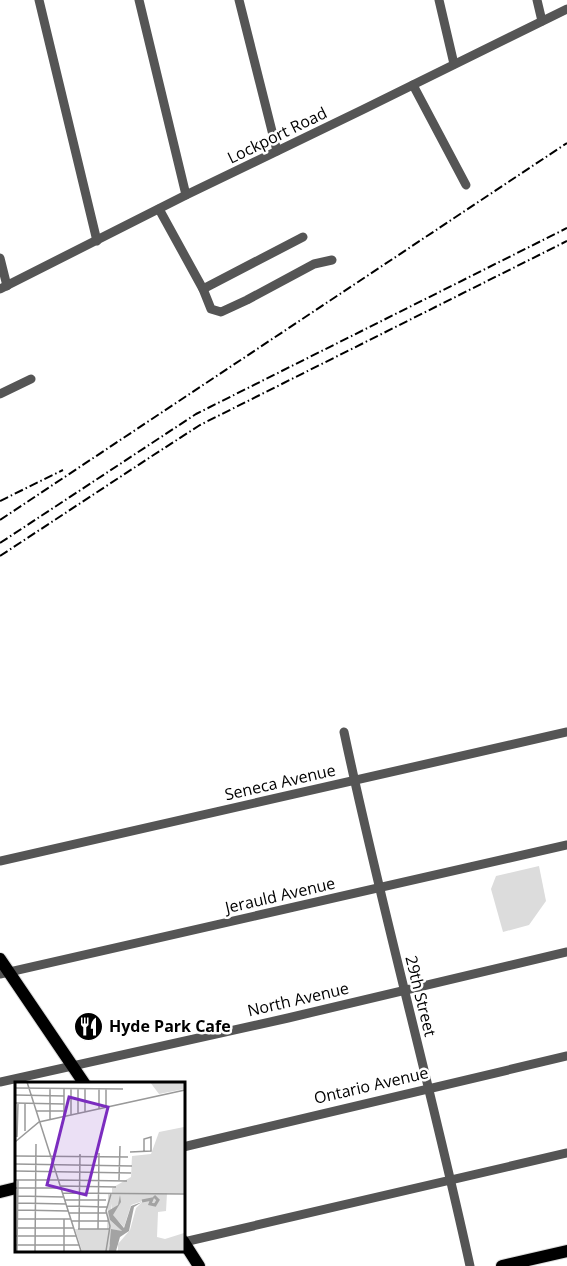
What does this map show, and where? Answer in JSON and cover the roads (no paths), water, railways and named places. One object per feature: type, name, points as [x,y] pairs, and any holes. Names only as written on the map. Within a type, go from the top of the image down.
[{"type":"main road","points":[[0,959],[4,973],[83,1082]]},
{"type":"main road","points":[[0,1192],[15,1188]]},
{"type":"main road","points":[[184,1243],[199,1266]]},
{"type":"main road","points":[[502,1266],[567,1251]]},
{"type":"street","points":[[39,0],[97,241]]},
{"type":"street","points":[[139,0],[186,195]]},
{"type":"street","points":[[239,0],[277,151]]},
{"type":"street","points":[[439,0],[454,64]]},
{"type":"street","points":[[537,0],[542,21]]},
{"type":"street","name":"Lockport Road","points":[[3,287],[567,9]]},
{"type":"street","points":[[413,85],[466,184]]},
{"type":"street","points":[[159,209],[203,289],[211,309],[221,312],[315,264],[332,260]]},
{"type":"street","points":[[203,289],[303,237]]},
{"type":"street","points":[[0,258],[3,287]]},
{"type":"street","points":[[0,394],[31,379]]},
{"type":"street","name":"29th Street","points":[[344,732],[470,1266]]},
{"type":"street","name":"Seneca Avenue","points":[[0,861],[567,732]]},
{"type":"street","name":"Jerauld Avenue","points":[[4,973],[567,845]]},
{"type":"street","name":"North Avenue","points":[[0,1082],[567,952]]},
{"type":"street","name":"Ontario Avenue","points":[[184,1147],[567,1056]]},
{"type":"street","points":[[184,1241],[567,1153]]},
{"type":"railway","points":[[0,520],[567,143]]},
{"type":"railway","points":[[0,543],[196,414],[567,228]]},
{"type":"railway","points":[[0,556],[200,425],[567,241]]},
{"type":"railway","points":[[0,501],[63,470]]},
{"type":"place","name":"Hyde Park Cafe","points":[[88,1026]]}]
